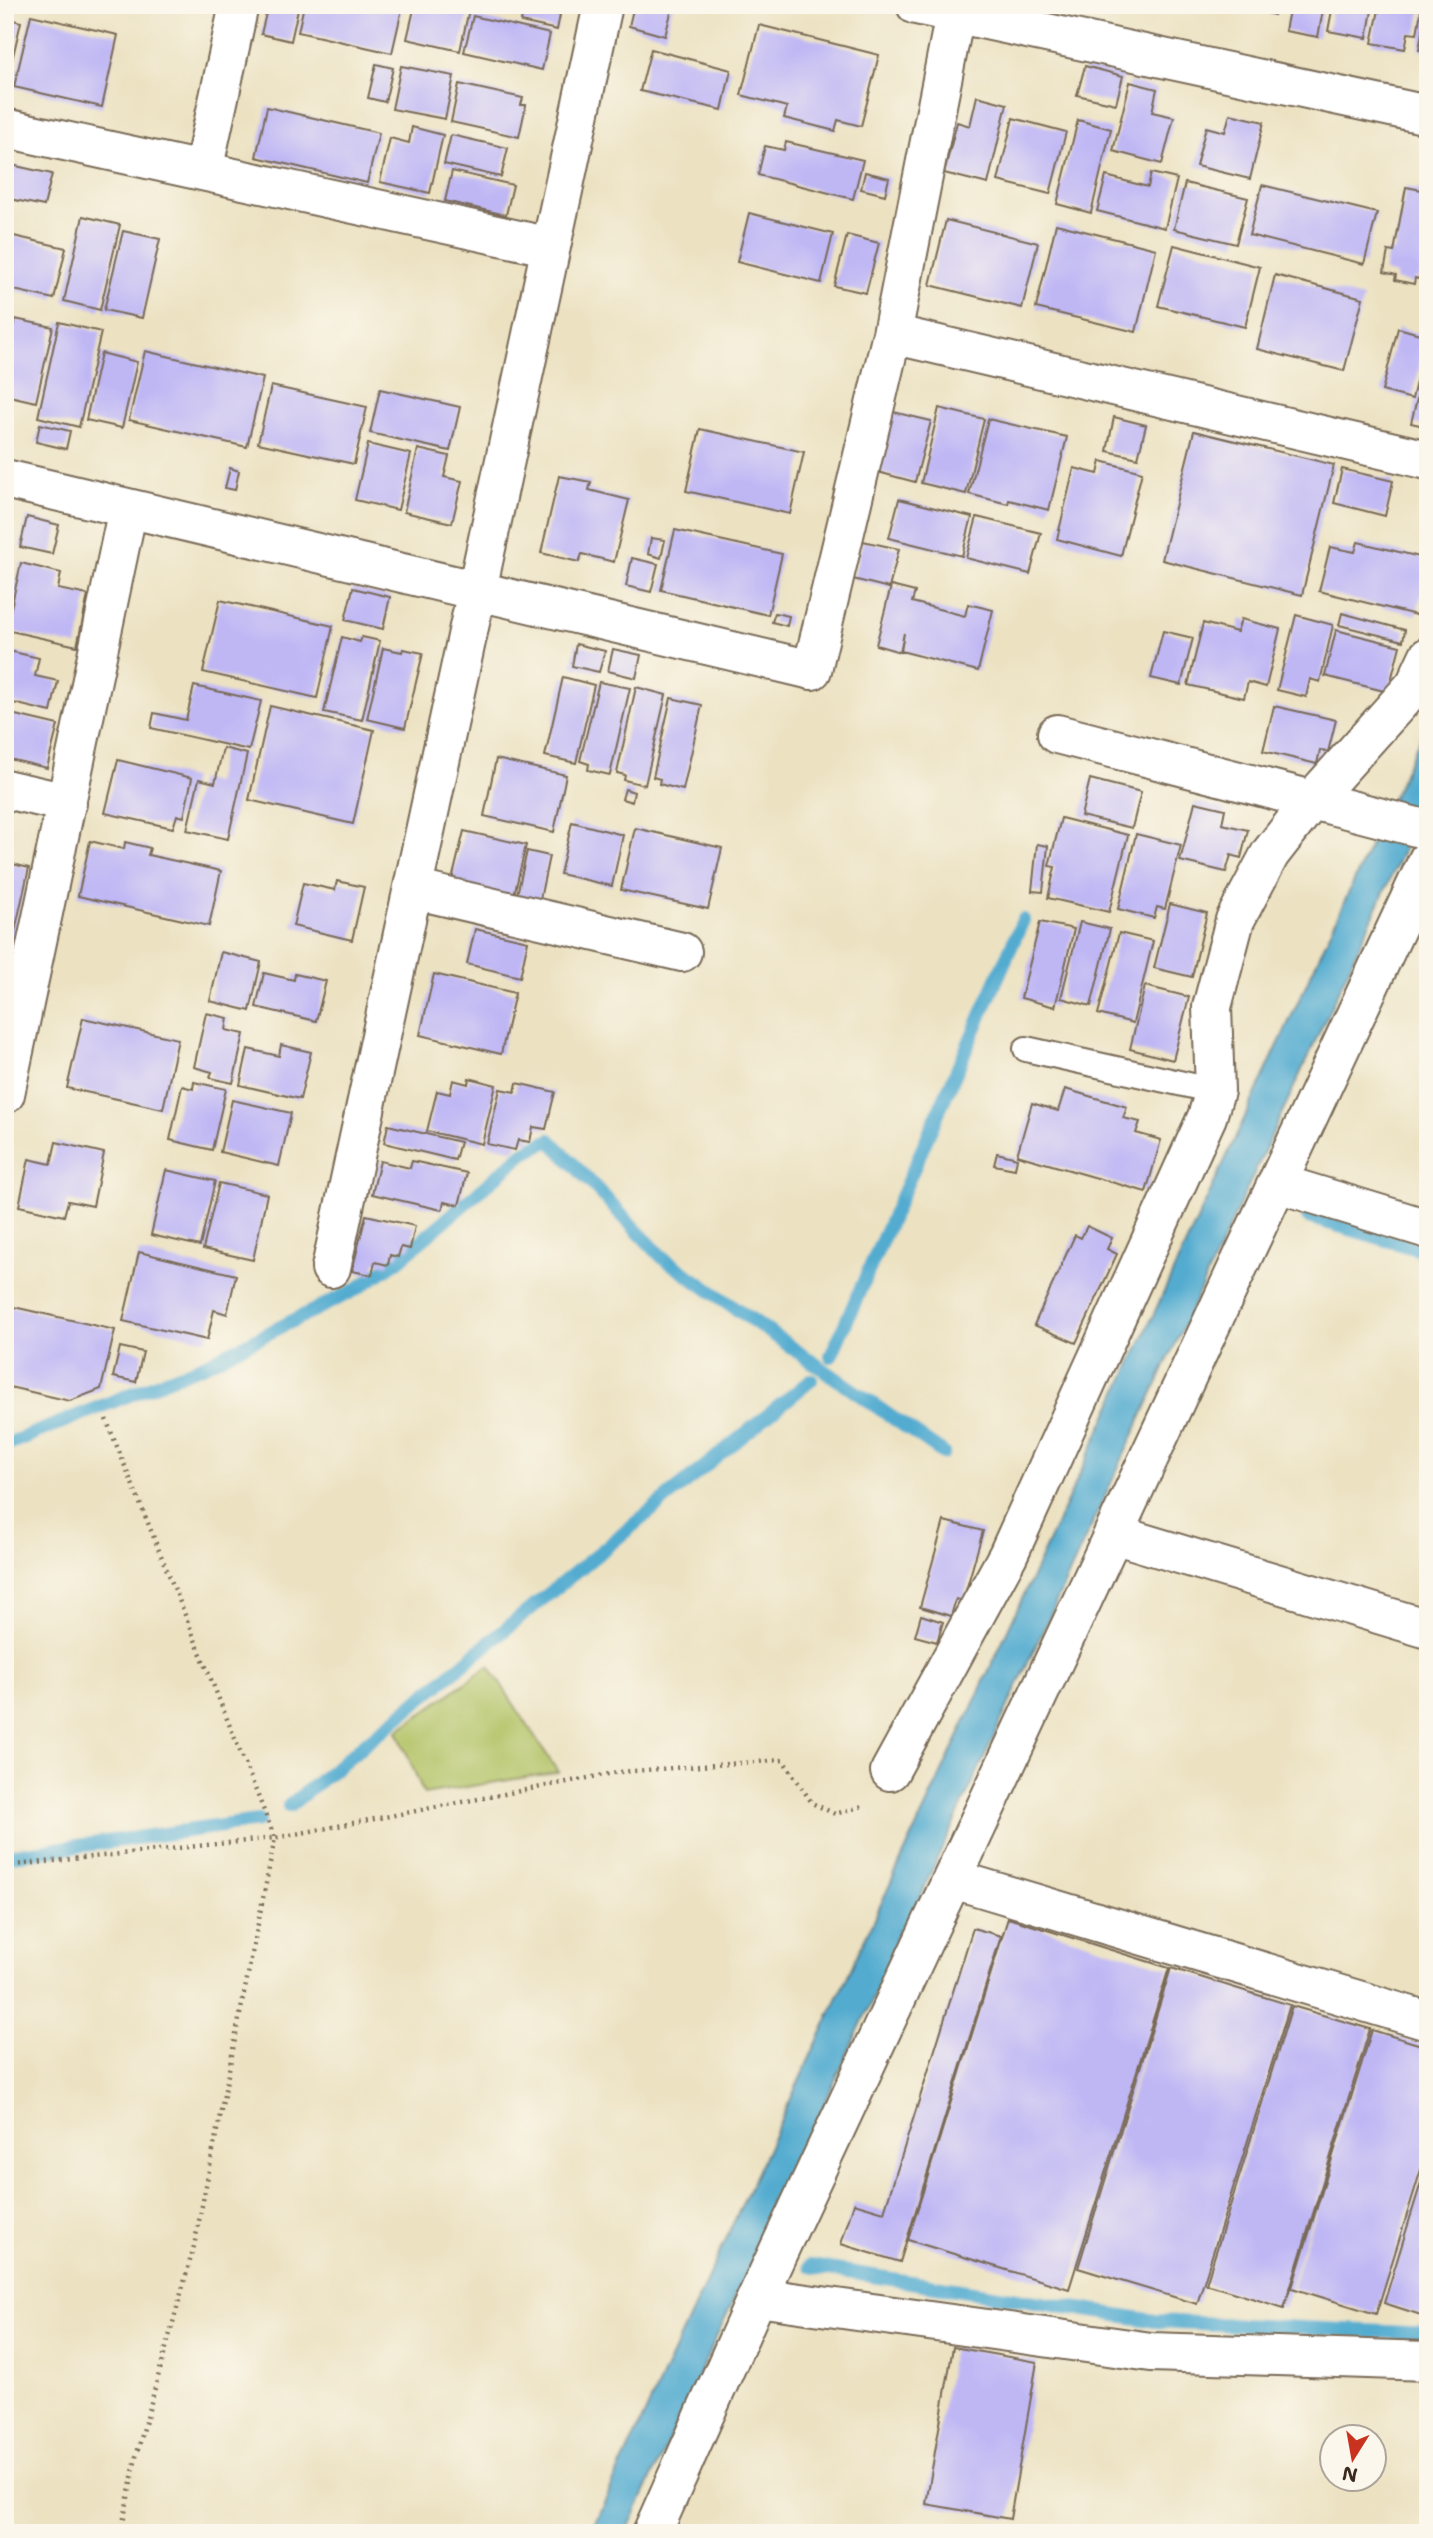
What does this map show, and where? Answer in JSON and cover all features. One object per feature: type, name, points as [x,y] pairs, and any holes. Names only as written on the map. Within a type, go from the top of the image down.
[{"type":"street","points":[[203,171],[239,5]]},
{"type":"street","points":[[331,1268],[603,5]]},
{"type":"street","points":[[916,5],[1428,115]]},
{"type":"street","points":[[5,479],[812,670],[892,334],[955,14]]},
{"type":"street","points":[[5,128],[551,247]]},
{"type":"street","points":[[892,334],[1428,460]]},
{"type":"street","points":[[5,1094],[128,508]]},
{"type":"street","points":[[890,1772],[1008,1555],[1207,1117],[1215,1091],[1212,1007],[1235,920],[1270,853],[1312,800],[1415,685],[1428,657]]},
{"type":"street","points":[[652,2533],[757,2297],[1277,1183],[1426,839],[1362,813],[1057,734]]},
{"type":"street","points":[[5,789],[67,803]]},
{"type":"street","points":[[413,889],[681,952]]},
{"type":"street","points":[[1277,1183],[1428,1228]]},
{"type":"street","points":[[1113,1534],[1428,1629]]},
{"type":"street","points":[[953,1879],[1428,2021]]},
{"type":"street","points":[[757,2297],[1151,2352],[1428,2361]]},
{"type":"lane","points":[[1026,1049],[1215,1091]]},
{"type":"path","points":[[106,1419],[275,1838],[194,2246],[136,2457],[121,2533]]},
{"type":"path","points":[[5,1866],[275,1838],[619,1772],[783,1760],[812,1803],[835,1814],[876,1802],[890,1772]]},
{"type":"green space","points":[[489,1666],[558,1772],[424,1794],[397,1731]]},
{"type":"water","points":[[1428,721],[1428,797],[626,2533],[590,2533]]},
{"type":"building","points":[[268,5],[299,5],[291,41],[261,34]]},
{"type":"building","points":[[304,5],[403,5],[392,53],[298,32]]},
{"type":"building","points":[[415,5],[470,5],[460,51],[407,39]]},
{"type":"building","points":[[634,5],[673,5],[665,36],[629,26]]},
{"type":"building","points":[[1239,5],[1276,5],[1274,15]]},
{"type":"building","points":[[1290,5],[1324,5],[1318,37],[1285,31]]},
{"type":"building","points":[[1333,5],[1373,5],[1367,38],[1328,31]]},
{"type":"building","points":[[1380,5],[1422,5],[1417,34],[1408,33],[1405,49],[1372,43]]},
{"type":"building","points":[[524,7],[560,15],[557,30],[521,22]]},
{"type":"building","points":[[1428,9],[1428,52],[1419,50]]},
{"type":"building","points":[[31,15],[118,35],[102,107],[14,87]]},
{"type":"building","points":[[473,16],[550,34],[542,70],[464,52]]},
{"type":"building","points":[[5,18],[21,22],[6,86],[5,86]]},
{"type":"building","points":[[759,25],[879,55],[861,126],[838,120],[835,131],[784,118],[787,107],[741,95]]},
{"type":"building","points":[[651,49],[731,70],[722,110],[640,91]]},
{"type":"building","points":[[376,64],[393,68],[385,102],[368,98]]},
{"type":"building","points":[[401,66],[454,76],[445,119],[392,109]]},
{"type":"building","points":[[1085,66],[1123,76],[1116,104],[1077,95]]},
{"type":"building","points":[[1130,82],[1157,89],[1152,112],[1174,117],[1162,164],[1113,151]]},
{"type":"building","points":[[459,84],[523,98],[521,105],[526,105],[519,137],[451,122]]},
{"type":"building","points":[[977,96],[1007,104],[988,184],[944,173],[957,122],[970,126]]},
{"type":"building","points":[[267,107],[379,133],[367,183],[256,157]]},
{"type":"building","points":[[1230,114],[1264,122],[1250,179],[1196,166],[1206,127],[1225,132]]},
{"type":"building","points":[[1013,118],[1066,132],[1050,194],[998,181]]},
{"type":"building","points":[[1078,120],[1111,129],[1091,213],[1057,204]]},
{"type":"building","points":[[412,127],[443,135],[430,193],[380,182],[390,138],[409,143]]},
{"type":"building","points":[[451,135],[508,148],[501,177],[444,164]]},
{"type":"building","points":[[786,142],[863,160],[853,199],[758,175],[765,146],[784,150]]},
{"type":"building","points":[[7,164],[52,174],[44,206],[5,198]]},
{"type":"building","points":[[452,171],[513,185],[506,215],[445,201]]},
{"type":"building","points":[[865,172],[889,178],[885,195],[861,189]]},
{"type":"building","points":[[1151,173],[1177,179],[1165,228],[1097,211],[1106,176],[1148,187]]},
{"type":"building","points":[[1185,183],[1248,198],[1236,244],[1174,229]]},
{"type":"building","points":[[1262,185],[1377,213],[1364,264],[1249,235]]},
{"type":"building","points":[[1423,185],[1428,186],[1428,233],[1419,279],[1415,278],[1414,284],[1395,280],[1396,275],[1384,272],[1388,251],[1394,252],[1406,187],[1422,190]]},
{"type":"building","points":[[749,213],[833,234],[821,283],[737,262]]},
{"type":"building","points":[[83,216],[120,225],[100,310],[64,301]]},
{"type":"building","points":[[946,220],[1038,243],[1022,308],[930,285]]},
{"type":"building","points":[[1056,224],[1156,249],[1136,332],[1036,308]]},
{"type":"building","points":[[123,231],[160,239],[142,318],[104,310]]},
{"type":"building","points":[[5,234],[66,248],[54,299],[5,288]]},
{"type":"building","points":[[847,235],[879,243],[866,293],[834,286]]},
{"type":"building","points":[[1174,245],[1260,267],[1245,327],[1158,306]]},
{"type":"building","points":[[1428,254],[1428,287],[1420,285]]},
{"type":"building","points":[[1275,275],[1363,298],[1344,371],[1257,349]]},
{"type":"building","points":[[15,319],[53,327],[36,402],[5,395],[5,362]]},
{"type":"building","points":[[59,322],[101,332],[79,427],[38,417]]},
{"type":"building","points":[[1398,328],[1427,336],[1412,399],[1382,391]]},
{"type":"building","points":[[145,351],[263,378],[247,447],[129,420]]},
{"type":"building","points":[[101,353],[137,362],[122,428],[86,420]]},
{"type":"building","points":[[1425,367],[1428,367],[1428,427],[1411,423]]},
{"type":"building","points":[[271,386],[367,407],[354,464],[258,443]]},
{"type":"building","points":[[380,389],[460,407],[450,451],[370,433]]},
{"type":"building","points":[[939,408],[984,419],[966,494],[921,483]]},
{"type":"building","points":[[889,411],[931,421],[915,482],[874,471]]},
{"type":"building","points":[[1114,417],[1146,425],[1138,458],[1107,451]]},
{"type":"building","points":[[988,419],[1067,437],[1049,510],[1009,500],[1008,504],[969,494]]},
{"type":"building","points":[[40,424],[70,431],[66,449],[36,442]]},
{"type":"building","points":[[700,429],[804,452],[790,514],[686,491]]},
{"type":"building","points":[[1194,431],[1334,465],[1302,595],[1162,560]]},
{"type":"building","points":[[368,444],[411,454],[398,510],[355,500]]},
{"type":"building","points":[[418,449],[449,456],[444,477],[462,481],[452,523],[404,512]]},
{"type":"building","points":[[1101,461],[1142,472],[1121,556],[1057,539],[1074,468],[1098,474]]},
{"type":"building","points":[[230,468],[239,471],[235,490],[225,488]]},
{"type":"building","points":[[1342,469],[1393,481],[1385,516],[1334,503]]},
{"type":"building","points":[[559,476],[591,482],[589,490],[629,500],[614,562],[582,554],[579,562],[541,553]]},
{"type":"building","points":[[899,499],[972,517],[962,556],[889,538]]},
{"type":"building","points":[[27,517],[59,525],[52,554],[20,547]]},
{"type":"building","points":[[977,517],[1041,533],[1030,574],[966,558]]},
{"type":"building","points":[[675,530],[782,554],[768,615],[661,590]]},
{"type":"building","points":[[651,538],[665,540],[661,558],[648,554]]},
{"type":"building","points":[[863,541],[899,549],[889,588],[853,579]]},
{"type":"building","points":[[1358,542],[1428,559],[1416,615],[1319,591],[1330,547],[1355,552]]},
{"type":"building","points":[[632,558],[658,564],[651,592],[626,586]]},
{"type":"building","points":[[21,563],[61,573],[58,589],[88,595],[77,646],[6,630]]},
{"type":"building","points":[[891,586],[915,592],[912,602],[965,616],[968,604],[993,610],[978,671],[901,651],[904,633],[900,652],[876,645]]},
{"type":"building","points":[[353,588],[390,597],[383,629],[345,620]]},
{"type":"building","points":[[220,600],[333,626],[317,698],[203,672]]},
{"type":"building","points":[[775,613],[789,616],[787,626],[772,622]]},
{"type":"building","points":[[1342,613],[1405,630],[1403,641],[1339,625]]},
{"type":"building","points":[[1296,615],[1333,625],[1320,682],[1310,679],[1306,697],[1277,690]]},
{"type":"building","points":[[1241,619],[1280,629],[1266,687],[1248,682],[1244,698],[1188,685],[1203,623],[1237,632]]},
{"type":"building","points":[[1336,630],[1400,646],[1388,692],[1325,676]]},
{"type":"building","points":[[1163,631],[1193,638],[1181,685],[1151,678]]},
{"type":"building","points":[[342,637],[360,642],[362,637],[380,641],[362,720],[324,712]]},
{"type":"building","points":[[576,644],[605,651],[599,672],[572,666]]},
{"type":"building","points":[[383,648],[423,653],[405,728],[367,719]]},
{"type":"building","points":[[613,649],[641,655],[636,678],[608,671]]},
{"type":"building","points":[[5,650],[39,658],[35,676],[58,681],[51,712],[5,701]]},
{"type":"building","points":[[563,677],[594,685],[576,763],[545,756]]},
{"type":"building","points":[[599,682],[630,688],[610,775],[588,770],[589,764],[580,761]]},
{"type":"building","points":[[194,686],[261,701],[249,750],[151,728],[154,713],[186,720]]},
{"type":"building","points":[[636,687],[666,695],[645,785],[624,780],[625,775],[617,773]]},
{"type":"building","points":[[671,698],[702,705],[683,790],[659,784],[660,779],[653,777]]},
{"type":"building","points":[[270,706],[374,730],[353,824],[249,800]]},
{"type":"building","points":[[1274,706],[1336,720],[1328,752],[1320,750],[1317,764],[1263,751]]},
{"type":"building","points":[[7,713],[58,725],[47,768],[5,758]]},
{"type":"building","points":[[223,748],[247,754],[228,839],[187,830],[199,779],[215,783]]},
{"type":"building","points":[[496,759],[566,775],[554,832],[484,816]]},
{"type":"building","points":[[118,760],[192,778],[184,817],[177,815],[173,828],[105,813]]},
{"type":"building","points":[[1090,779],[1141,792],[1132,828],[1081,816]]},
{"type":"building","points":[[625,789],[634,792],[632,802],[622,799]]},
{"type":"building","points":[[1195,802],[1225,809],[1222,824],[1248,830],[1241,858],[1231,855],[1226,872],[1180,861]]},
{"type":"building","points":[[1061,818],[1128,835],[1109,912],[1048,898],[1055,867],[1049,866]]},
{"type":"building","points":[[572,822],[623,835],[612,886],[560,874]]},
{"type":"building","points":[[635,828],[722,848],[708,909],[621,890]]},
{"type":"building","points":[[464,831],[526,845],[513,899],[451,884]]},
{"type":"building","points":[[1136,834],[1181,845],[1165,909],[1157,907],[1154,918],[1118,909]]},
{"type":"building","points":[[90,841],[124,849],[125,842],[150,848],[148,855],[221,871],[209,926],[78,896]]},
{"type":"building","points":[[1037,844],[1048,846],[1043,892],[1032,891]]},
{"type":"building","points":[[527,851],[549,856],[539,904],[516,899]]},
{"type":"building","points":[[5,862],[29,868],[13,940],[5,939]]},
{"type":"building","points":[[337,881],[364,887],[352,940],[293,926],[303,883],[335,890]]},
{"type":"building","points":[[1170,904],[1207,913],[1192,977],[1154,968]]},
{"type":"building","points":[[1040,922],[1074,929],[1055,1007],[1021,998]]},
{"type":"building","points":[[1080,922],[1110,929],[1091,1006],[1061,998]]},
{"type":"building","points":[[475,929],[528,941],[520,977],[467,964]]},
{"type":"building","points":[[1119,933],[1153,941],[1133,1023],[1098,1014]]},
{"type":"building","points":[[221,952],[261,962],[250,1011],[210,1001]]},
{"type":"building","points":[[264,973],[294,980],[295,974],[326,981],[316,1021],[256,1007]]},
{"type":"building","points":[[434,974],[515,993],[501,1054],[420,1035]]},
{"type":"building","points":[[1145,986],[1189,997],[1173,1060],[1130,1049]]},
{"type":"building","points":[[206,1013],[228,1018],[226,1030],[244,1034],[233,1083],[210,1078],[212,1072],[194,1067]]},
{"type":"building","points":[[83,1018],[178,1039],[163,1109],[67,1088]]},
{"type":"building","points":[[281,1045],[311,1052],[300,1099],[240,1085],[248,1049],[279,1056]]},
{"type":"building","points":[[469,1078],[496,1085],[482,1144],[427,1131],[437,1091],[450,1094],[453,1080],[468,1084]]},
{"type":"building","points":[[194,1082],[226,1089],[212,1150],[170,1140],[182,1086],[193,1089]]},
{"type":"building","points":[[517,1083],[555,1092],[546,1129],[533,1127],[530,1142],[518,1140],[515,1150],[487,1144],[500,1089],[515,1092]]},
{"type":"building","points":[[1065,1089],[1127,1107],[1123,1118],[1140,1122],[1136,1133],[1161,1140],[1146,1192],[1017,1155],[1032,1103],[1058,1111]]},
{"type":"building","points":[[232,1100],[291,1113],[279,1166],[220,1152]]},
{"type":"building","points":[[388,1125],[460,1142],[455,1160],[384,1143]]},
{"type":"building","points":[[56,1142],[104,1153],[93,1206],[68,1201],[64,1216],[19,1206],[29,1159],[51,1164]]},
{"type":"building","points":[[997,1153],[1017,1158],[1015,1169],[994,1165]]},
{"type":"building","points":[[380,1161],[410,1168],[412,1161],[467,1173],[459,1205],[444,1202],[442,1210],[372,1194]]},
{"type":"building","points":[[166,1170],[215,1181],[200,1246],[151,1235]]},
{"type":"building","points":[[219,1183],[267,1194],[253,1260],[203,1249]]},
{"type":"building","points":[[366,1215],[415,1226],[410,1249],[401,1247],[398,1257],[390,1255],[388,1265],[375,1262],[372,1275],[352,1271]]},
{"type":"building","points":[[1087,1226],[1112,1238],[1107,1249],[1117,1254],[1076,1343],[1034,1325],[1075,1235],[1081,1238]]},
{"type":"building","points":[[139,1252],[236,1275],[227,1314],[214,1310],[207,1340],[123,1321]]},
{"type":"building","points":[[5,1305],[115,1330],[101,1389],[70,1401],[5,1386]]},
{"type":"building","points":[[120,1347],[143,1352],[136,1382],[113,1377]]},
{"type":"building","points":[[944,1521],[983,1531],[963,1601],[956,1599],[951,1616],[920,1607]]},
{"type":"building","points":[[921,1615],[943,1622],[937,1642],[915,1636]]},
{"type":"building","points":[[1008,1918],[1169,1968],[1069,2289],[908,2240]]},
{"type":"building","points":[[973,1928],[1001,1936],[900,2262],[841,2244],[854,2203],[884,2212]]},
{"type":"building","points":[[1171,1968],[1290,2005],[1197,2304],[1078,2268]]},
{"type":"building","points":[[1292,2006],[1370,2029],[1284,2308],[1206,2284]]},
{"type":"building","points":[[1372,2030],[1428,2047],[1428,2147],[1376,2314],[1292,2288]]},
{"type":"building","points":[[1427,2163],[1428,2295],[1421,2315],[1384,2303]]},
{"type":"building","points":[[953,2347],[1037,2362],[1010,2519],[926,2504]]},
{"type":"waterway","points":[[831,1356],[1023,920]]},
{"type":"waterway","points":[[5,1445],[204,1365],[355,1290],[399,1260],[525,1152],[550,1140],[662,1257],[943,1453]]},
{"type":"waterway","points":[[1308,1217],[1428,1252]]},
{"type":"waterway","points":[[289,1806],[811,1380]]},
{"type":"waterway","points":[[5,1856],[258,1821]]},
{"type":"waterway","points":[[810,2266],[1155,2321],[1428,2334]]}]
